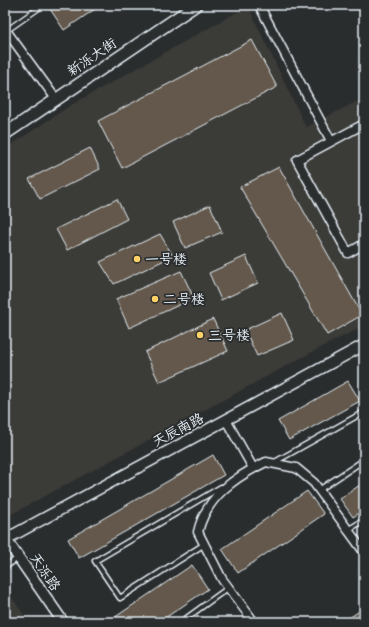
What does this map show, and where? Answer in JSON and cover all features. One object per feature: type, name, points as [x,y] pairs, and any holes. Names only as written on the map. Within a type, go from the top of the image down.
[{"type":"main road","name":"新泺大街","points":[[5,134],[196,5]]},
{"type":"street","points":[[259,5],[331,141]]},
{"type":"street","points":[[5,30],[56,99]]},
{"type":"street","points":[[364,124],[297,160],[348,253],[364,244]]},
{"type":"street","name":"天辰南路","points":[[5,538],[364,345]]},
{"type":"street","points":[[226,420],[253,468]]},
{"type":"street","points":[[254,622],[229,588],[203,544],[198,532],[201,518],[227,484],[266,462],[296,468],[320,490],[364,552]]},
{"type":"street","name":"天泺路","points":[[5,538],[63,622]]},
{"type":"lane","points":[[5,30],[43,5]]},
{"type":"lane","points":[[272,463],[364,412]]},
{"type":"lane","points":[[320,490],[364,460]]},
{"type":"lane","points":[[203,544],[120,598],[95,561],[227,484]]},
{"type":"lane","points":[[348,530],[364,520]]},
{"type":"lane","points":[[5,567],[18,557]]},
{"type":"lane","points":[[181,622],[229,588]]},
{"type":"shaded area","points":[[248,6],[306,127],[364,98],[364,326],[316,350],[8,516],[5,511],[5,149],[71,105]]},
{"type":"shaded area","points":[[5,588],[29,622],[5,622]]},
{"type":"building","points":[[56,5],[101,5],[64,30],[50,9]]},
{"type":"building","points":[[252,40],[277,87],[122,168],[98,121]]},
{"type":"building","points":[[90,148],[100,169],[40,199],[29,179]]},
{"type":"building","points":[[279,167],[362,315],[327,335],[240,187]]},
{"type":"building","points":[[117,199],[127,219],[67,250],[56,229]]},
{"type":"building","points":[[210,205],[222,232],[185,248],[173,222]]},
{"type":"building","name":"一号楼","points":[[160,234],[173,256],[114,284],[100,262]]},
{"type":"building","points":[[246,256],[258,283],[221,300],[209,273]]},
{"type":"building","name":"二号楼","points":[[181,271],[194,298],[129,328],[116,299]]},
{"type":"building","points":[[282,313],[294,340],[257,356],[245,330]]},
{"type":"building","name":"三号楼","points":[[213,319],[228,351],[159,382],[145,352]]},
{"type":"building","points":[[348,381],[360,401],[289,440],[278,421]]},
{"type":"building","points":[[213,455],[224,475],[79,558],[68,539]]},
{"type":"building","points":[[364,482],[364,510],[353,517],[340,499]]},
{"type":"building","points":[[307,491],[324,514],[238,573],[222,549]]},
{"type":"building","points":[[192,565],[208,589],[159,622],[108,622]]},
{"type":"building","points":[[364,608],[364,622],[343,622]]},
{"type":"place","name":"一号楼","points":[[137,259]]},
{"type":"place","name":"二号楼","points":[[155,299]]},
{"type":"place","name":"三号楼","points":[[200,335]]}]
